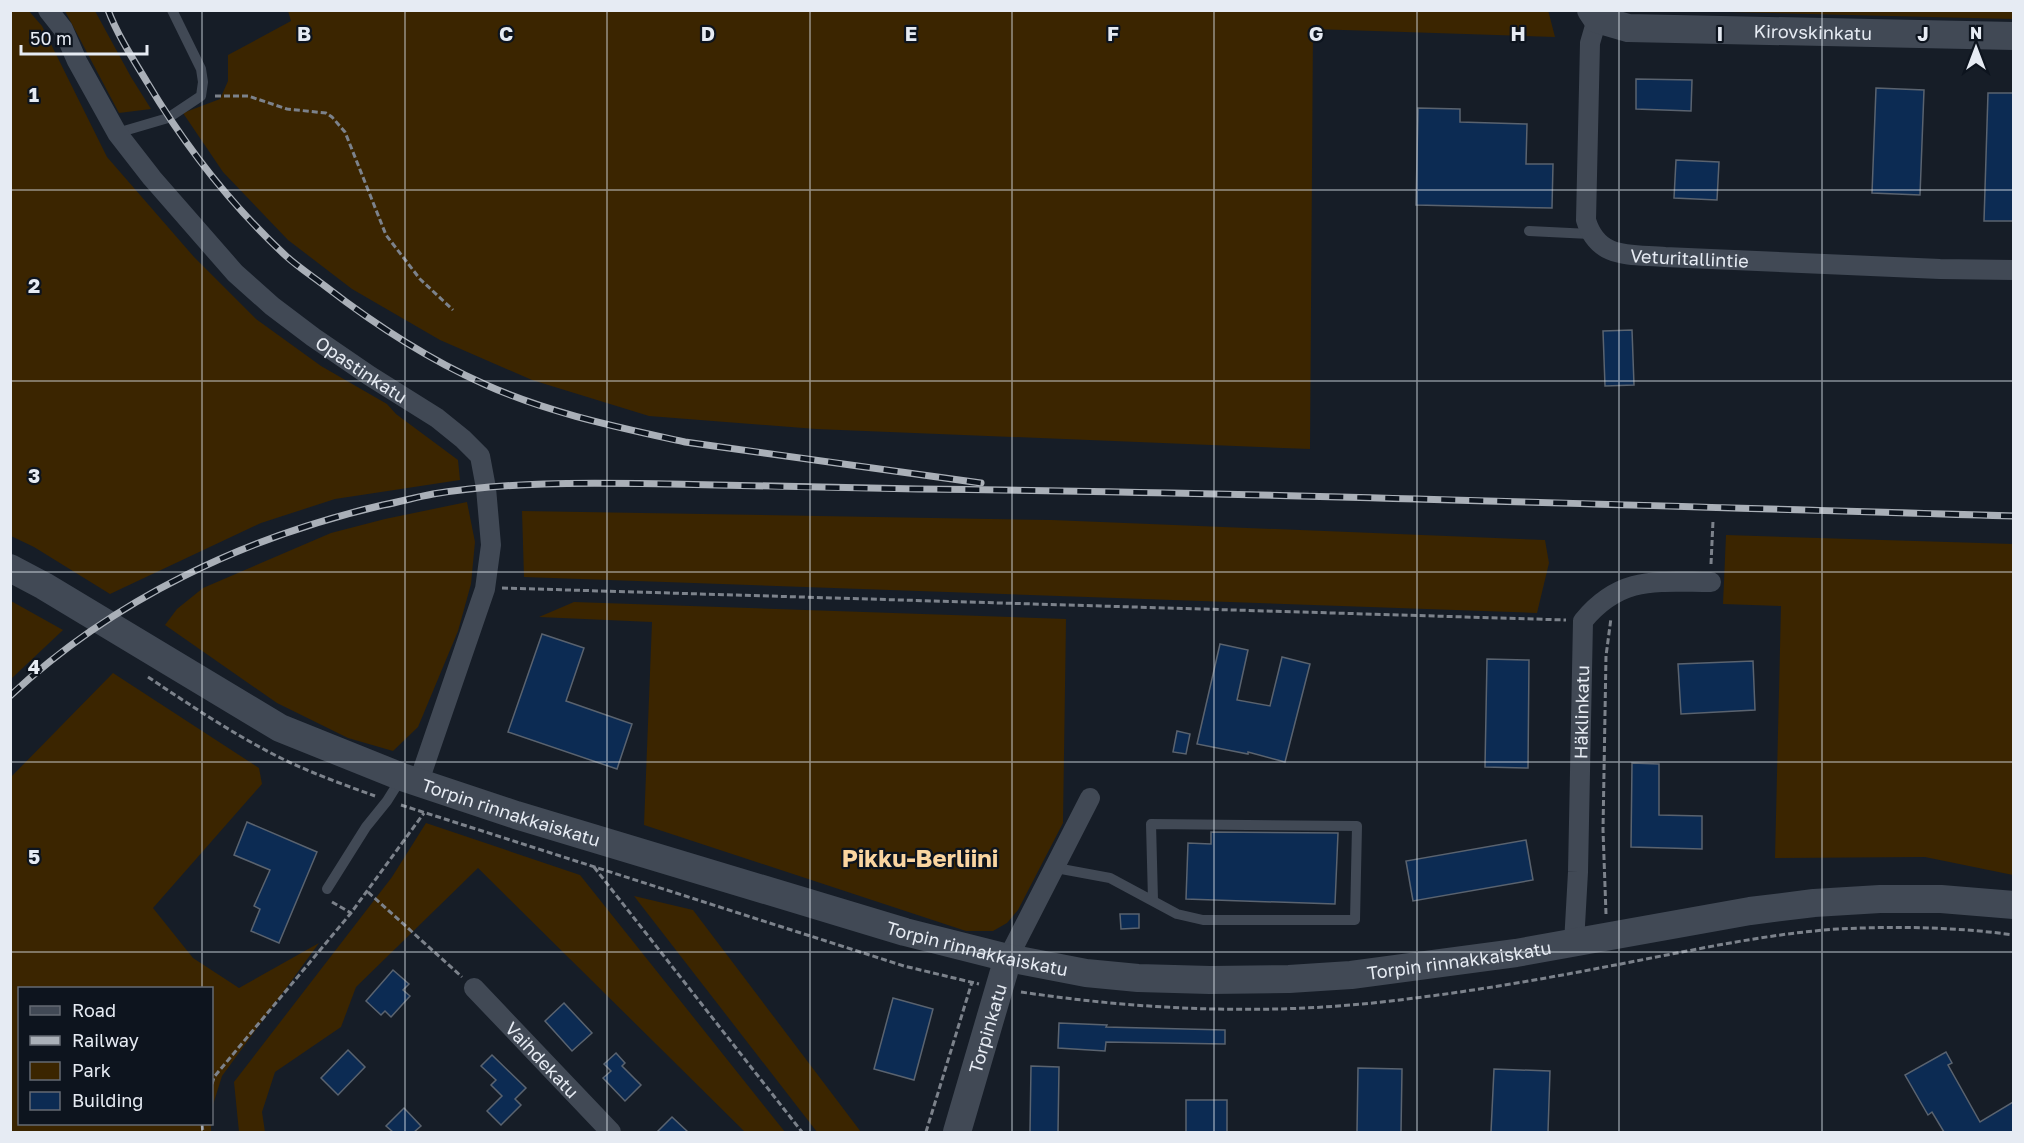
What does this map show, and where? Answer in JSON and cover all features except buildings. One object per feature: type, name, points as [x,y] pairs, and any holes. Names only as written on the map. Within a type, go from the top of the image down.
[{"type":"main road","name":"Kirovskinkatu","points":[[1600,18],[1628,28],[2013,36]]},
{"type":"main road","name":"Torpin rinnakkaiskatu","points":[[10,568],[44,586],[280,728],[410,779],[516,815],[871,921],[1008,958],[1086,973],[1138,978],[1289,979],[1351,975],[1574,943],[1750,911],[1814,903],[1880,899],[1941,899],[2013,905]]},
{"type":"main road","name":"Torpinkatu","points":[[957,1132],[986,985],[1008,958]]},
{"type":"street","name":"Opastinkatu","points":[[48,10],[63,29],[77,61],[117,133],[152,178],[235,273],[272,306],[370,375],[438,417],[480,456],[491,545],[485,589],[410,779]]},
{"type":"street","points":[[1590,234],[1586,220],[1590,43],[1600,18]]},
{"type":"street","name":"Veturitallintie","points":[[1590,234],[1601,247],[1622,254],[2013,270]]},
{"type":"street","points":[[1583,621],[1596,605],[1614,593],[1643,582],[1711,582]]},
{"type":"street","name":"Häklinkatu","points":[[1574,943],[1583,621]]},
{"type":"street","name":"Torpinkatu","points":[[1008,958],[1090,798]]},
{"type":"street","name":"Vaihdekatu","points":[[474,988],[611,1132]]},
{"type":"lane","points":[[117,133],[168,118],[201,96],[203,82],[201,69],[172,10]]},
{"type":"lane","points":[[1528,231],[1590,234]]},
{"type":"lane","points":[[327,889],[366,827],[387,801],[410,779]]},
{"type":"lane","points":[[1056,868],[1110,878],[1177,914],[1203,920],[1355,920],[1357,826],[1151,824],[1153,900]]},
{"type":"path","points":[[201,96],[248,96],[287,109],[326,113],[332,117],[345,132],[386,235],[420,279],[453,310]]},
{"type":"path","points":[[1711,582],[1713,521]]},
{"type":"path","points":[[485,589],[530,588],[1583,621]]},
{"type":"path","points":[[1607,967],[1603,830],[1606,656],[1614,593]]},
{"type":"path","points":[[148,676],[206,716],[270,752],[324,778],[387,801],[893,962],[986,985],[1082,1001],[1181,1009],[1333,1007],[1407,999],[1607,967],[1723,945],[1836,929],[1899,927],[1987,931],[2013,935]]},
{"type":"path","points":[[213,1080],[351,914],[424,813]]},
{"type":"path","points":[[593,866],[802,1132]]},
{"type":"path","points":[[327,889],[323,896],[351,914]]},
{"type":"path","points":[[368,892],[474,988]]},
{"type":"path","points":[[926,1132],[986,985]]},
{"type":"green space","points":[[28,10],[42,26],[107,157],[194,257],[256,319],[321,366],[387,404],[396,414],[458,460],[460,480],[335,499],[261,523],[110,594],[34,547],[11,536],[10,11]]},
{"type":"green space","points":[[1548,10],[1555,37],[1313,29],[1310,449],[816,429],[649,416],[532,380],[440,340],[352,289],[288,240],[223,172],[183,113],[220,99],[228,81],[228,55],[291,21],[288,11]]},
{"type":"green space","points":[[1688,10],[2013,10],[2013,19],[1688,11]]},
{"type":"green space","points":[[65,11],[95,11],[151,109],[119,113]]},
{"type":"green space","points":[[467,502],[475,542],[471,584],[458,631],[418,727],[393,751],[348,738],[277,703],[165,625],[177,609],[203,588],[331,533]]},
{"type":"green space","points":[[522,511],[1052,520],[1545,540],[1549,563],[1537,613],[524,577]]},
{"type":"green space","points":[[1726,535],[2013,544],[2013,875],[1925,857],[1775,858],[1781,606],[1723,604]]},
{"type":"green space","points":[[11,601],[63,630],[10,679]]},
{"type":"green space","points":[[574,602],[1066,619],[1063,823],[1018,910],[1007,923],[993,931],[966,931],[644,825],[652,622],[539,617]]},
{"type":"green space","points":[[113,673],[259,768],[262,784],[153,908],[193,958],[239,988],[319,943],[222,1076],[213,1105],[213,987],[18,987],[18,1125],[211,1125],[211,1132],[11,1132],[11,777]]},
{"type":"green space","points":[[426,823],[580,875],[785,1132],[745,1132],[478,868],[356,987],[341,1027],[275,1072],[262,1112],[265,1132],[239,1132],[234,1082],[392,877]]},
{"type":"green space","points":[[634,896],[693,910],[861,1132],[817,1132]]},
{"type":"railway","points":[[108,10],[126,47],[177,129],[210,174],[246,216],[300,268],[382,327],[442,363],[484,384],[533,403],[583,418],[685,442],[981,483]]},
{"type":"railway","points":[[10,696],[50,661],[137,601],[232,554],[332,518],[433,494],[492,487],[611,483],[670,484],[1466,500],[2014,516]]},
{"type":"district","name":"Pikku-Berliini","points":[[920,857]]}]
